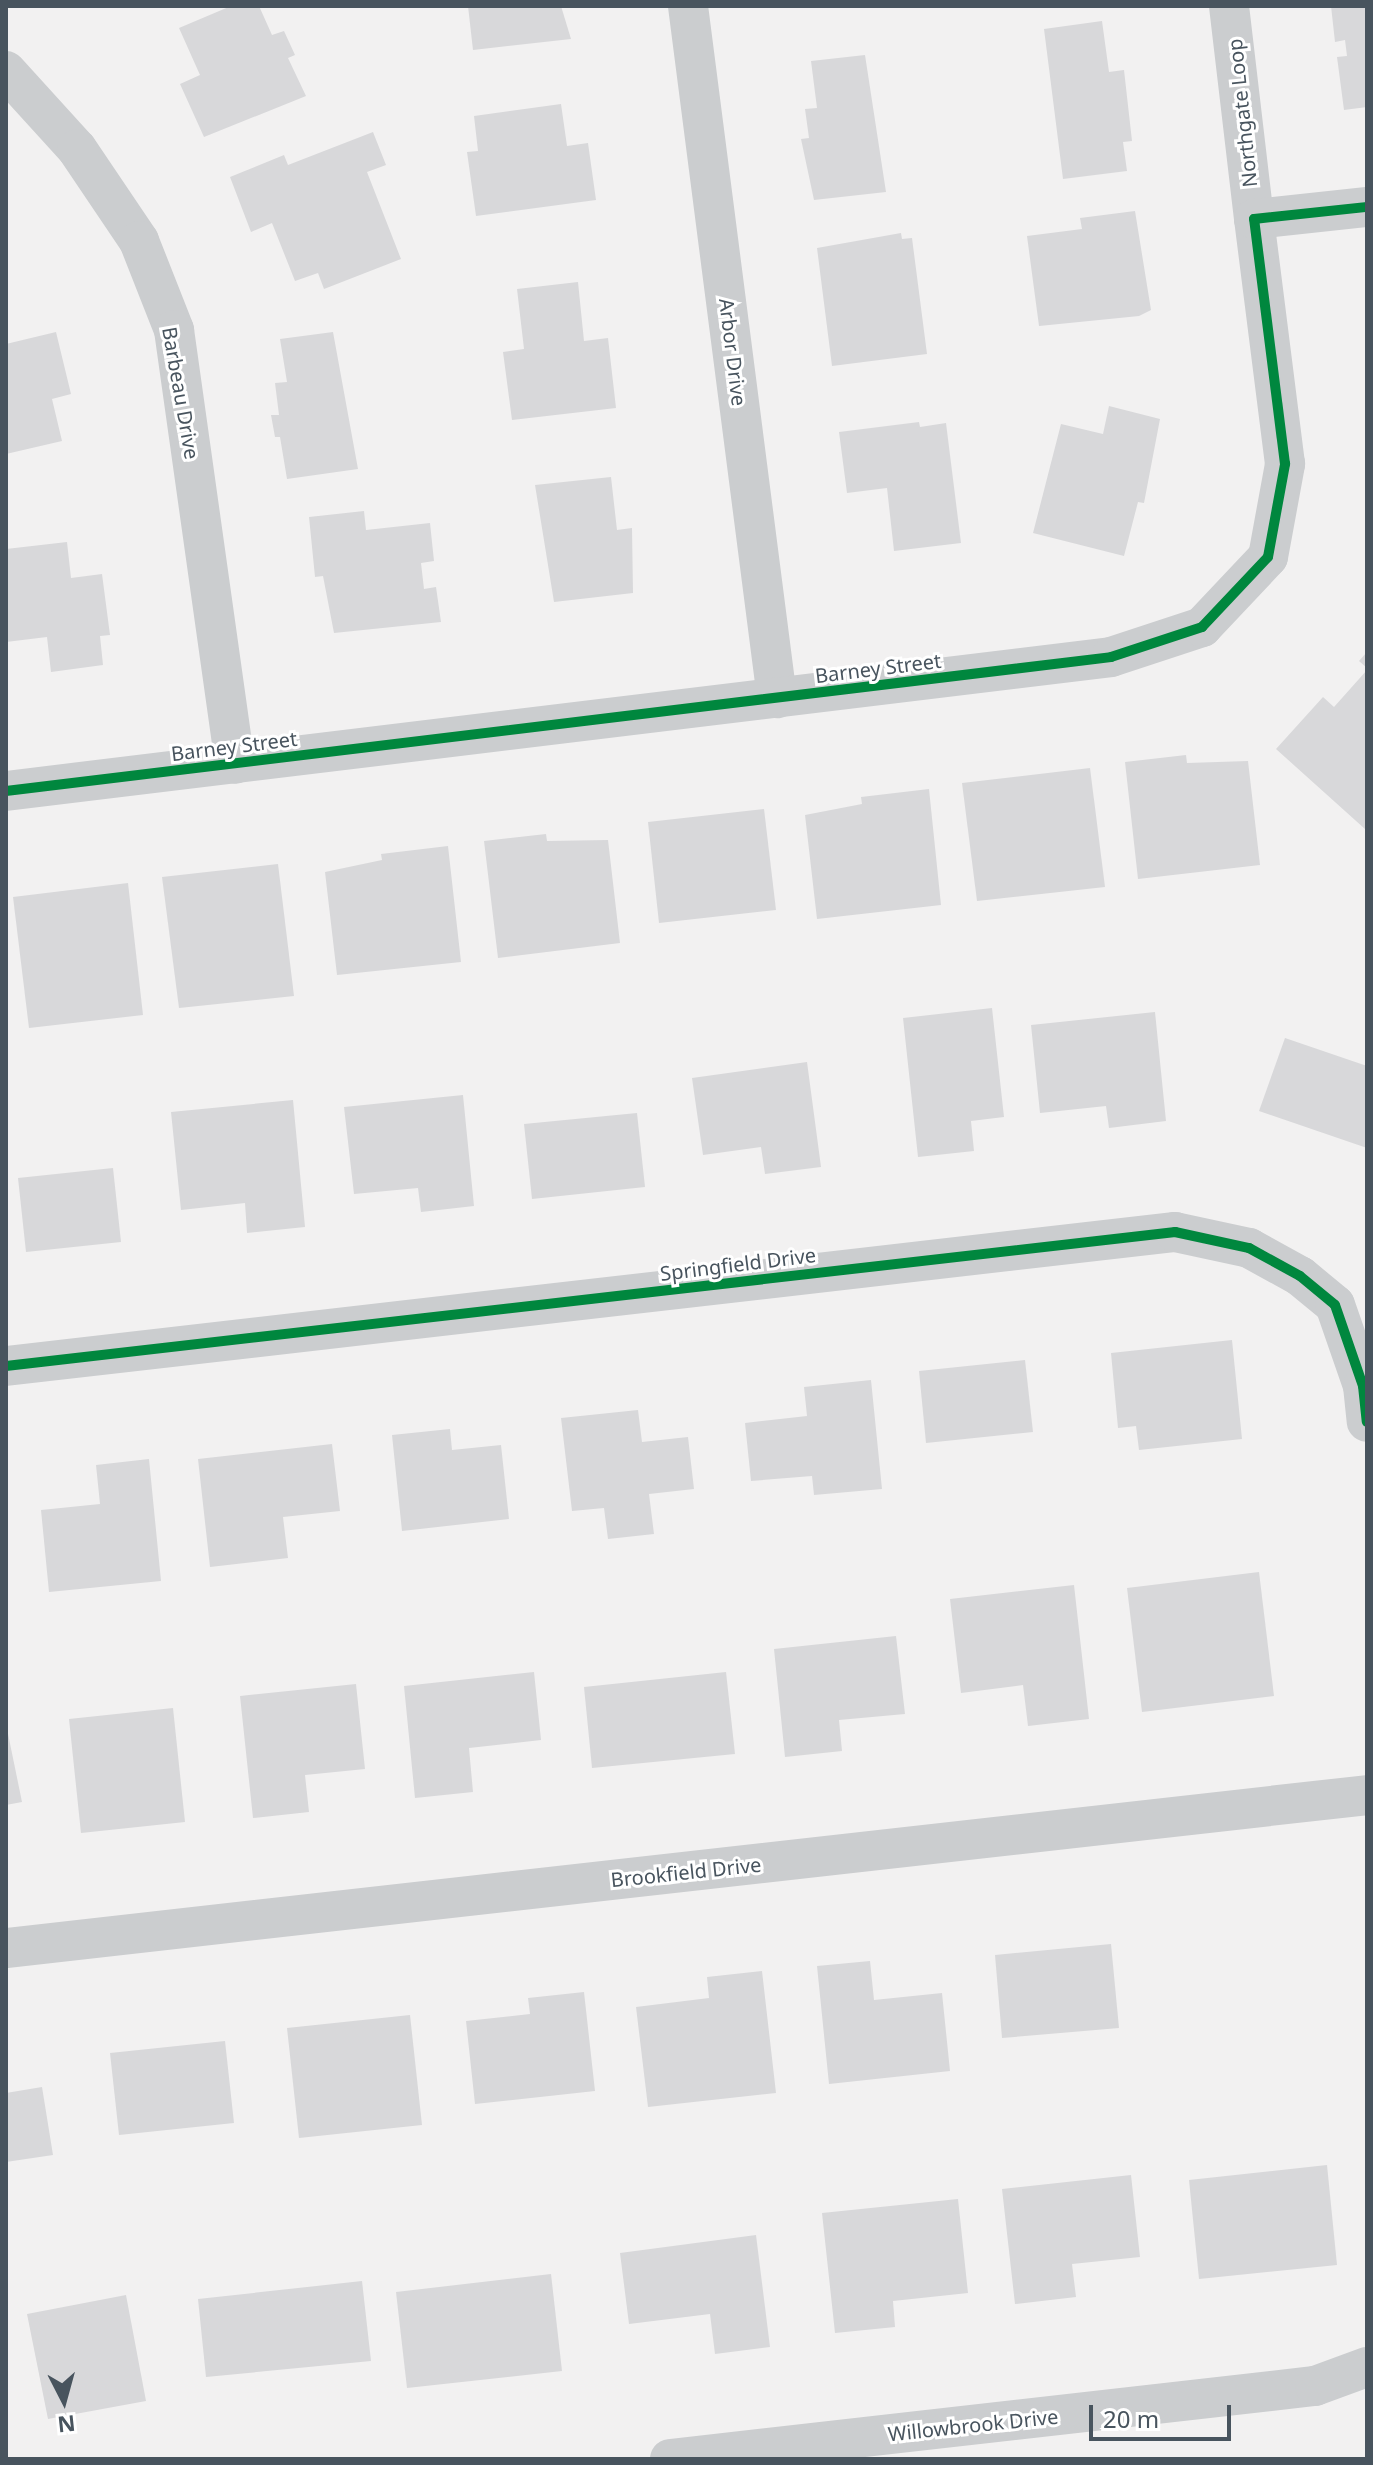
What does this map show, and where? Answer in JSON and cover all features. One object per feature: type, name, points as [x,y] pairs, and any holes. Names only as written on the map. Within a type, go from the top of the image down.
[{"type":"street","name":"Arbor Drive","points":[[688,6],[777,698]]},
{"type":"street","name":"Northgate Loop","points":[[1229,6],[1254,219]]},
{"type":"street","name":"Barbeau Drive","points":[[6,71],[77,149],[139,241],[174,330],[235,764]]},
{"type":"street","points":[[1254,219],[1367,207]]},
{"type":"street","name":"Barney Street","points":[[6,791],[1111,657],[1202,627],[1268,557],[1285,464],[1254,219]]},
{"type":"street","name":"Springfield Drive","points":[[6,1366],[1175,1232],[1249,1248],[1300,1276],[1335,1305],[1363,1386],[1367,1422]]},
{"type":"street","name":"Brookfield Drive","points":[[6,1948],[1367,1795]]},
{"type":"street","name":"Willowbrook Drive","points":[[670,2459],[1315,2386],[1367,2367]]},
{"type":"building","points":[[231,6],[259,6],[272,35],[284,31],[295,55],[288,58],[306,96],[204,137],[180,84],[200,75],[179,28]]},
{"type":"building","points":[[468,6],[561,6],[571,39],[473,50]]},
{"type":"building","points":[[1331,6],[1367,6],[1367,107],[1344,110],[1337,57],[1347,56],[1345,40],[1335,42]]},
{"type":"building","points":[[1102,21],[1109,72],[1124,70],[1132,141],[1123,142],[1127,171],[1063,179],[1044,29]]},
{"type":"building","points":[[865,55],[886,192],[814,200],[801,139],[809,138],[805,109],[817,108],[811,61]]},
{"type":"building","points":[[561,104],[567,146],[588,143],[596,200],[476,216],[467,152],[478,151],[474,116]]},
{"type":"building","points":[[373,132],[386,165],[367,172],[401,259],[324,289],[318,273],[295,281],[272,223],[251,232],[230,177],[284,155],[288,165]]},
{"type":"building","points":[[1135,211],[1151,310],[1139,316],[1039,326],[1027,236],[1082,229],[1080,218]]},
{"type":"building","points":[[901,233],[902,239],[912,238],[927,354],[832,366],[817,248]]},
{"type":"building","points":[[578,282],[584,341],[608,338],[616,408],[512,420],[503,352],[524,349],[517,289]]},
{"type":"building","points":[[56,332],[71,394],[52,399],[62,441],[6,454],[6,344]]},
{"type":"building","points":[[333,332],[358,469],[287,479],[280,437],[275,437],[271,415],[279,415],[275,383],[287,382],[280,339]]},
{"type":"building","points":[[1109,406],[1160,419],[1144,503],[1138,502],[1124,556],[1033,533],[1061,424],[1103,434]]},
{"type":"building","points":[[919,422],[920,427],[946,423],[961,543],[894,551],[887,488],[847,493],[839,432]]},
{"type":"building","points":[[611,477],[617,530],[632,528],[633,593],[554,602],[535,485]]},
{"type":"building","points":[[364,511],[366,530],[430,523],[434,561],[421,563],[424,589],[436,587],[441,622],[334,633],[323,576],[315,577],[309,517]]},
{"type":"building","points":[[67,542],[71,578],[102,574],[110,635],[100,636],[103,665],[51,672],[47,637],[6,642],[6,549]]},
{"type":"building","points":[[1367,652],[1367,668],[1359,661]]},
{"type":"building","points":[[1367,670],[1365,829],[1276,749],[1323,697],[1334,707]]},
{"type":"building","points":[[1186,755],[1187,763],[1248,761],[1260,865],[1138,879],[1125,762]]},
{"type":"building","points":[[1090,768],[1105,887],[977,901],[962,783]]},
{"type":"building","points":[[929,789],[941,905],[817,919],[805,815],[862,804],[861,797]]},
{"type":"building","points":[[764,809],[776,910],[659,923],[648,822]]},
{"type":"building","points":[[546,834],[547,841],[608,840],[620,943],[498,958],[484,841]]},
{"type":"building","points":[[448,846],[461,962],[337,975],[325,872],[382,860],[381,854]]},
{"type":"building","points":[[278,864],[294,996],[179,1008],[162,877]]},
{"type":"building","points":[[128,883],[143,1015],[29,1028],[13,897]]},
{"type":"building","points":[[992,1008],[1004,1117],[971,1121],[974,1151],[918,1157],[903,1018]]},
{"type":"building","points":[[1155,1012],[1166,1121],[1109,1128],[1106,1106],[1040,1113],[1031,1025]]},
{"type":"building","points":[[1285,1038],[1367,1066],[1367,1148],[1259,1111]]},
{"type":"building","points":[[807,1062],[821,1167],[765,1174],[761,1147],[703,1155],[692,1078]]},
{"type":"building","points":[[463,1095],[474,1206],[421,1212],[418,1188],[354,1194],[344,1107]]},
{"type":"building","points":[[293,1100],[305,1227],[247,1233],[245,1203],[181,1210],[171,1112]]},
{"type":"building","points":[[637,1113],[645,1187],[532,1199],[524,1124]]},
{"type":"building","points":[[113,1168],[121,1242],[26,1252],[18,1178]]},
{"type":"building","points":[[1232,1340],[1242,1439],[1139,1450],[1136,1426],[1118,1428],[1111,1353]]},
{"type":"building","points":[[1025,1360],[1033,1432],[926,1443],[919,1371]]},
{"type":"building","points":[[871,1380],[882,1489],[814,1495],[812,1476],[751,1481],[745,1423],[807,1416],[804,1387]]},
{"type":"building","points":[[638,1410],[642,1442],[688,1437],[694,1489],[649,1494],[654,1534],[608,1539],[604,1508],[572,1511],[561,1418]]},
{"type":"building","points":[[450,1429],[452,1450],[501,1445],[509,1519],[402,1531],[392,1435]]},
{"type":"building","points":[[332,1444],[340,1511],[283,1517],[288,1558],[210,1567],[198,1459]]},
{"type":"building","points":[[149,1459],[161,1581],[49,1592],[41,1510],[100,1504],[96,1465]]},
{"type":"building","points":[[1259,1572],[1274,1696],[1142,1712],[1127,1588]]},
{"type":"building","points":[[1074,1585],[1089,1719],[1028,1726],[1023,1685],[961,1693],[950,1599]]},
{"type":"building","points":[[896,1636],[905,1714],[839,1720],[842,1751],[785,1757],[774,1649]]},
{"type":"building","points":[[534,1672],[541,1740],[469,1748],[473,1792],[415,1798],[404,1686]]},
{"type":"building","points":[[726,1672],[735,1754],[592,1768],[584,1687]]},
{"type":"building","points":[[356,1684],[365,1769],[305,1775],[309,1812],[253,1818],[240,1696]]},
{"type":"building","points":[[173,1708],[185,1822],[81,1833],[69,1719]]},
{"type":"building","points":[[6,1724],[22,1802],[6,1805]]},
{"type":"building","points":[[1111,1944],[1119,2028],[1002,2038],[995,1955]]},
{"type":"building","points":[[870,1961],[874,2000],[942,1993],[950,2071],[829,2084],[817,1966]]},
{"type":"building","points":[[762,1971],[776,2093],[648,2107],[636,2007],[709,1998],[707,1977]]},
{"type":"building","points":[[584,1992],[595,2091],[475,2104],[466,2021],[530,2014],[528,1998]]},
{"type":"building","points":[[410,2015],[422,2125],[299,2138],[287,2028]]},
{"type":"building","points":[[225,2041],[234,2123],[119,2135],[110,2053]]},
{"type":"building","points":[[42,2087],[53,2155],[6,2162],[6,2093]]},
{"type":"building","points":[[1327,2165],[1337,2265],[1199,2279],[1189,2180]]},
{"type":"building","points":[[1131,2175],[1140,2257],[1072,2264],[1076,2297],[1015,2304],[1002,2189]]},
{"type":"building","points":[[958,2199],[968,2293],[893,2301],[895,2327],[835,2333],[822,2213]]},
{"type":"building","points":[[756,2235],[770,2347],[715,2354],[710,2314],[629,2324],[620,2253]]},
{"type":"building","points":[[551,2274],[562,2371],[407,2388],[396,2292]]},
{"type":"building","points":[[362,2281],[371,2361],[206,2377],[198,2299]]},
{"type":"building","points":[[126,2295],[146,2401],[48,2419],[27,2314]]},
{"type":"cycle path","points":[[6,791],[1111,657],[1202,627],[1268,557],[1285,464],[1254,219],[1367,207]]},
{"type":"cycle path","points":[[6,1366],[1175,1232],[1249,1248],[1300,1276],[1335,1305],[1363,1386],[1367,1422]]}]
